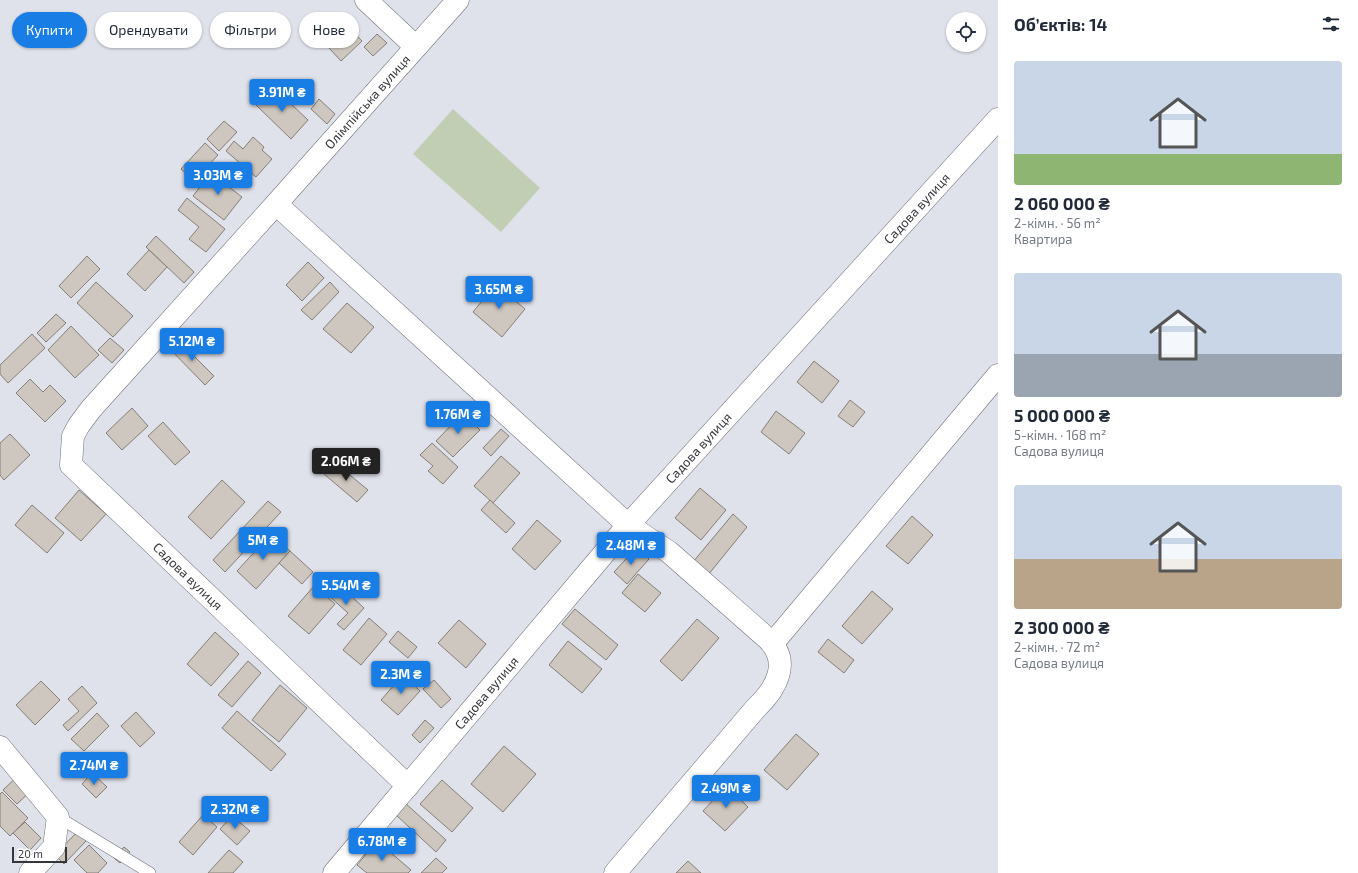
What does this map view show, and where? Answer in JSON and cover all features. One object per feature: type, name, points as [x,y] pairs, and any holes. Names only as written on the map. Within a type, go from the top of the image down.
[{"type":"street","points":[[366,0],[416,47]]},
{"type":"street","name":"Олімпійська вулиця","points":[[72,465],[73,436],[90,410],[458,0]]},
{"type":"street","name":"Садова вулиця","points":[[334,873],[628,525],[998,118]]},
{"type":"street","points":[[276,204],[628,525],[669,552],[773,643],[780,658],[780,668],[770,692],[615,873]]},
{"type":"street","points":[[773,643],[998,375]]},
{"type":"street","name":"Садова вулиця","points":[[72,465],[408,786]]},
{"type":"street","points":[[0,747],[58,817],[54,847],[30,873]]},
{"type":"lane","points":[[58,817],[150,873]]},
{"type":"green space","points":[[453,109],[540,188],[501,232],[413,154]]},
{"type":"building","points":[[377,34],[387,43],[373,56],[364,47]]},
{"type":"building","points":[[329,48],[355,48],[341,61]]},
{"type":"building","points":[[273,87],[308,120],[291,139],[256,105]]},
{"type":"building","points":[[319,99],[335,114],[327,124],[311,109]]},
{"type":"building","points":[[224,121],[237,132],[219,151],[207,139]]},
{"type":"building","points":[[253,137],[264,147],[262,150],[272,159],[256,177],[226,151],[234,141],[243,149]]},
{"type":"building","points":[[205,143],[218,155],[194,181],[181,169]]},
{"type":"building","points":[[211,173],[242,197],[224,220],[193,196]]},
{"type":"building","points":[[187,198],[225,229],[206,252],[189,239],[199,227],[178,210]]},
{"type":"building","points":[[156,236],[194,272],[184,283],[146,247]]},
{"type":"building","points":[[149,250],[167,267],[145,291],[127,274]]},
{"type":"building","points":[[87,256],[100,269],[71,298],[59,286]]},
{"type":"building","points":[[308,262],[324,278],[302,301],[286,285]]},
{"type":"building","points":[[96,282],[133,316],[113,337],[77,303]]},
{"type":"building","points":[[330,282],[339,292],[312,320],[301,310]]},
{"type":"building","points":[[496,284],[525,309],[502,337],[473,312]]},
{"type":"building","points":[[347,303],[374,327],[351,353],[323,329]]},
{"type":"building","points":[[56,314],[66,323],[46,342],[37,333]]},
{"type":"building","points":[[71,326],[99,355],[75,378],[48,350]]},
{"type":"building","points":[[32,334],[45,348],[8,383],[0,374],[0,365]]},
{"type":"building","points":[[110,338],[124,350],[112,363],[98,350]]},
{"type":"building","points":[[178,340],[214,376],[205,385],[169,348]]},
{"type":"building","points":[[814,361],[839,381],[822,403],[797,382]]},
{"type":"building","points":[[30,379],[43,392],[50,385],[66,401],[45,422],[16,393]]},
{"type":"building","points":[[850,400],[865,412],[853,427],[838,416]]},
{"type":"building","points":[[132,408],[148,426],[122,450],[106,433]]},
{"type":"building","points":[[776,411],[805,433],[789,454],[761,432]]},
{"type":"building","points":[[463,413],[480,430],[453,457],[436,441]]},
{"type":"building","points":[[163,422],[190,452],[175,465],[148,436]]},
{"type":"building","points":[[501,429],[509,436],[491,456],[483,448]]},
{"type":"building","points":[[10,434],[30,455],[4,480],[0,475],[0,443]]},
{"type":"building","points":[[432,443],[458,467],[443,484],[428,471],[433,466],[420,455]]},
{"type":"building","points":[[501,456],[520,473],[493,503],[474,486]]},
{"type":"building","points":[[334,462],[368,490],[357,502],[324,474]]},
{"type":"building","points":[[222,480],[245,502],[211,539],[188,517]]},
{"type":"building","points":[[700,488],[726,510],[701,540],[675,518]]},
{"type":"building","points":[[79,490],[106,514],[81,541],[55,518]]},
{"type":"building","points":[[490,500],[515,523],[506,533],[481,510]]},
{"type":"building","points":[[268,501],[281,512],[225,572],[213,560]]},
{"type":"building","points":[[32,505],[64,533],[47,553],[15,525]]},
{"type":"building","points":[[733,514],[747,527],[708,575],[693,562]]},
{"type":"building","points":[[912,516],[933,535],[908,564],[886,546]]},
{"type":"building","points":[[537,520],[561,541],[535,570],[512,549]]},
{"type":"building","points":[[271,534],[290,551],[256,589],[237,571]]},
{"type":"building","points":[[636,548],[649,559],[627,584],[614,572]]},
{"type":"building","points":[[290,551],[313,572],[302,584],[279,563]]},
{"type":"building","points":[[638,574],[661,593],[645,612],[622,593]]},
{"type":"building","points":[[339,585],[364,608],[344,630],[337,624],[348,613],[329,596]]},
{"type":"building","points":[[314,586],[335,604],[309,634],[288,616]]},
{"type":"building","points":[[872,591],[893,609],[862,644],[842,626]]},
{"type":"building","points":[[575,609],[618,645],[606,660],[562,624]]},
{"type":"building","points":[[369,618],[387,634],[361,665],[343,650]]},
{"type":"building","points":[[697,619],[719,638],[682,681],[660,661]]},
{"type":"building","points":[[459,620],[486,644],[466,668],[438,643]]},
{"type":"building","points":[[398,631],[417,647],[408,658],[389,642]]},
{"type":"building","points":[[215,632],[239,654],[211,686],[187,664]]},
{"type":"building","points":[[828,639],[854,660],[844,673],[818,652]]},
{"type":"building","points":[[568,641],[602,669],[582,693],[549,665]]},
{"type":"building","points":[[248,661],[261,673],[232,707],[218,695]]},
{"type":"building","points":[[403,675],[420,691],[398,715],[381,700]]},
{"type":"building","points":[[434,680],[451,699],[441,708],[423,689]]},
{"type":"building","points":[[41,681],[60,700],[35,725],[16,705]]},
{"type":"building","points":[[280,685],[307,708],[279,742],[252,720]]},
{"type":"building","points":[[82,686],[97,703],[68,731],[63,725],[79,711],[68,699]]},
{"type":"building","points":[[237,711],[286,754],[271,771],[222,728]]},
{"type":"building","points":[[136,712],[155,733],[140,747],[121,726]]},
{"type":"building","points":[[97,713],[109,726],[84,751],[71,739]]},
{"type":"building","points":[[425,720],[434,728],[420,743],[412,735]]},
{"type":"building","points":[[796,734],[819,754],[787,790],[764,770]]},
{"type":"building","points":[[504,746],[536,774],[503,812],[471,784]]},
{"type":"building","points":[[21,773],[34,788],[17,804],[3,790]]},
{"type":"building","points":[[92,773],[107,787],[96,798],[82,784]]},
{"type":"building","points":[[442,780],[473,808],[452,832],[420,804]]},
{"type":"building","points":[[726,786],[748,807],[725,831],[703,811]]},
{"type":"building","points":[[2,792],[28,818],[10,836],[0,826],[0,794]]},
{"type":"building","points":[[405,803],[446,840],[436,852],[395,814]]},
{"type":"building","points":[[203,815],[217,827],[193,855],[179,842]]},
{"type":"building","points":[[232,816],[250,831],[237,845],[220,829]]},
{"type":"building","points":[[25,822],[41,838],[30,850],[13,833]]},
{"type":"building","points":[[78,831],[87,840],[64,864],[55,855]]},
{"type":"building","points":[[377,841],[411,870],[408,873],[367,873],[357,865]]},
{"type":"building","points":[[89,845],[107,863],[98,873],[87,873],[74,860]]},
{"type":"building","points":[[124,847],[130,852],[120,863],[114,858]]},
{"type":"building","points":[[229,850],[243,862],[233,873],[208,873]]},
{"type":"building","points":[[436,858],[447,868],[442,873],[421,873]]},
{"type":"building","points":[[688,861],[701,873],[676,873]]}]
